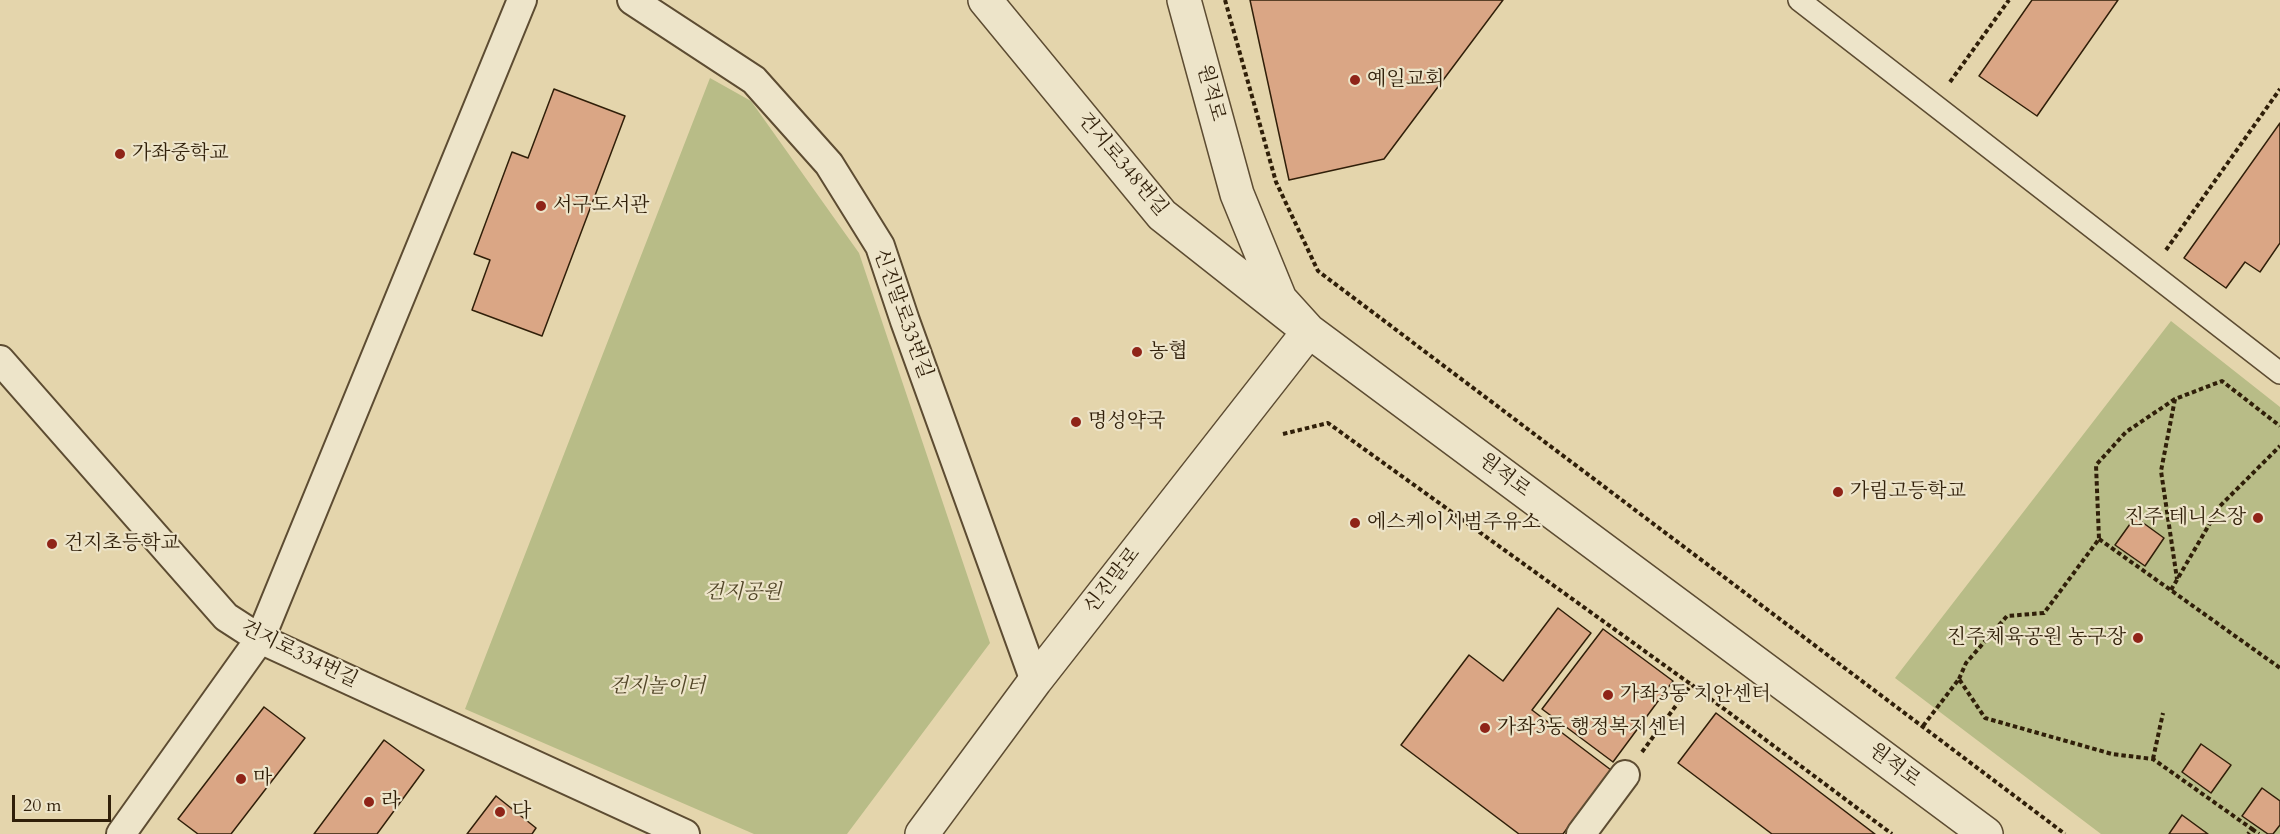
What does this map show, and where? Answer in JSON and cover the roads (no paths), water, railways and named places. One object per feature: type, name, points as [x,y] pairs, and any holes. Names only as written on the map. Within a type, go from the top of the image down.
[{"type":"street","points":[[121,834],[260,639],[522,0]]},
{"type":"street","name":"신진말로33번길","points":[[632,0],[754,80],[829,164],[880,246],[1035,681]]},
{"type":"street","name":"건지로348번길","points":[[985,0],[1162,215],[1309,331]]},
{"type":"street","name":"원적로","points":[[1184,0],[1237,194],[1280,299],[1309,331],[1986,834]]},
{"type":"street","points":[[1798,0],[2280,373]]},
{"type":"street","name":"신진말로","points":[[922,834],[1035,681],[1309,331]]},
{"type":"street","name":"건지로334번길","points":[[0,360],[226,617],[260,639],[685,834]]},
{"type":"street","points":[[1581,834],[1624,775]]},
{"type":"place","name":"예일교회","points":[[1355,80]]},
{"type":"place","name":"가좌중학교","points":[[120,154]]},
{"type":"place","name":"서구도서관","points":[[541,206]]},
{"type":"place","name":"농협","points":[[1137,352]]},
{"type":"place","name":"명성약국","points":[[1076,422]]},
{"type":"place","name":"가림고등학교","points":[[1838,492]]},
{"type":"place","name":"진주 테니스장","points":[[2258,518]]},
{"type":"place","name":"에스케이시범주유소","points":[[1355,523]]},
{"type":"place","name":"건지초등학교","points":[[52,544]]},
{"type":"place","name":"진주체육공원 농구장","points":[[2138,638]]},
{"type":"place","name":"가좌3동 치안센터","points":[[1608,695]]},
{"type":"place","name":"가좌3동 행정복지센터","points":[[1485,728]]},
{"type":"place","name":"마","points":[[241,779]]},
{"type":"place","name":"라","points":[[369,802]]},
{"type":"place","name":"다","points":[[500,812]]},
{"type":"park label","name":"건지공원","points":[[743,593]]},
{"type":"park label","name":"건지놀이터","points":[[657,687]]}]
